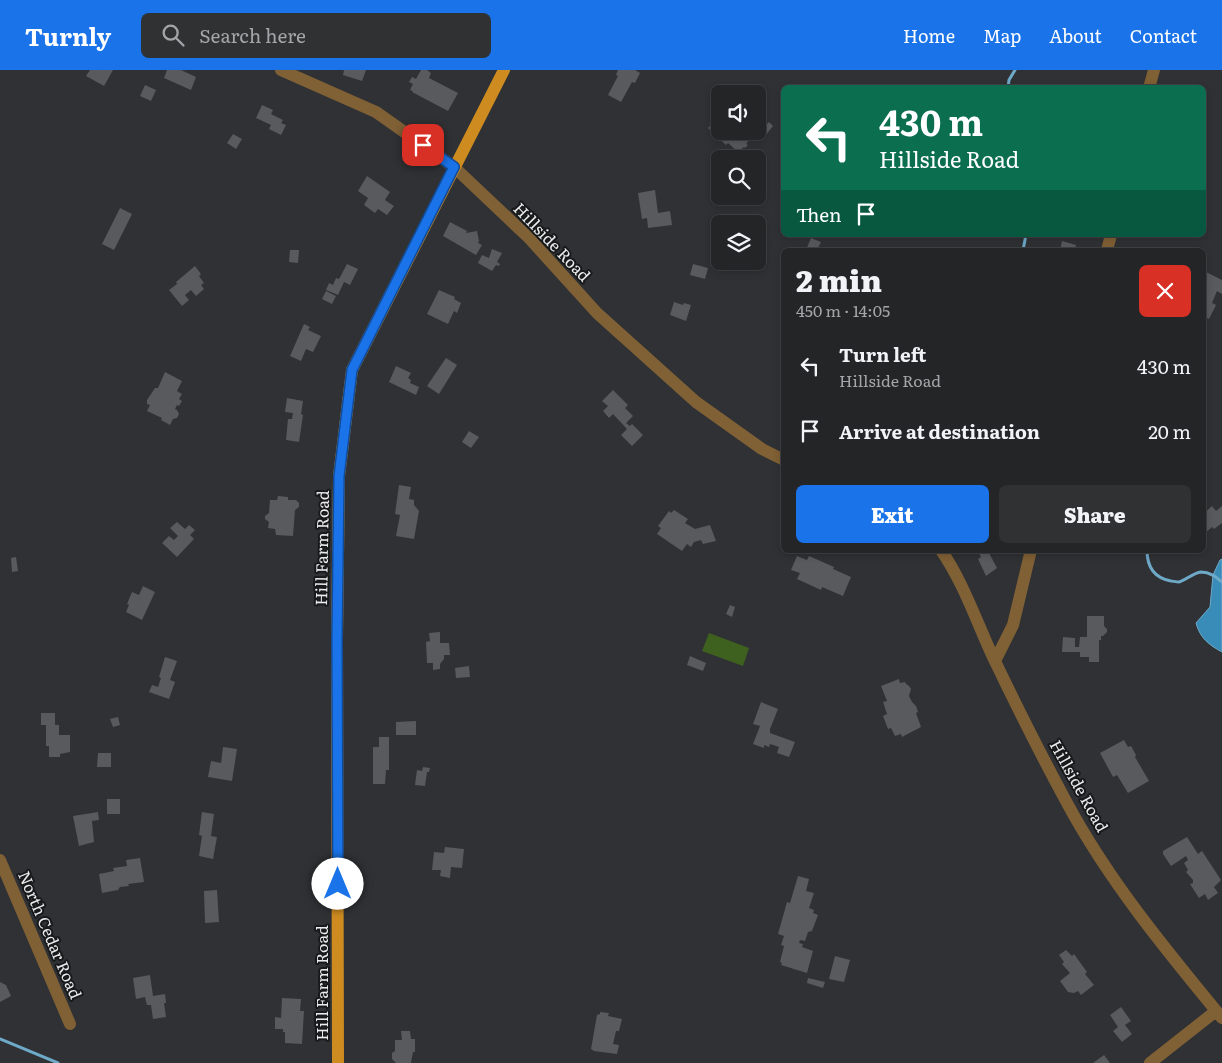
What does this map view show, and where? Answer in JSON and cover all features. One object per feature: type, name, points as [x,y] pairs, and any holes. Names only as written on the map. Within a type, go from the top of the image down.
[{"type":"main road","name":"Hill Farm Road","points":[[338,1063],[337,630],[339,476],[352,370],[504,70]]},
{"type":"street","name":"Hillside Road","points":[[282,70],[376,112],[454,167],[529,238],[597,313],[689,396],[762,449],[781,458]]},
{"type":"street","points":[[1151,85],[1154,70]]},
{"type":"street","name":"Hillside Road","points":[[943,553],[953,568],[995,661],[1068,805],[1107,869],[1219,1014]]},
{"type":"street","points":[[995,661],[1013,625],[1030,553]]},
{"type":"street","name":"North Cedar Road","points":[[0,860],[70,1024]]},
{"type":"street","points":[[1150,1063],[1219,1014]]},
{"type":"green space","points":[[709,633],[749,648],[743,666],[702,651]]},
{"type":"water","points":[[1222,559],[1222,652],[1206,640],[1200,633],[1196,623],[1210,607],[1213,575]]},
{"type":"building","points":[[90,70],[113,70],[104,86],[86,76]]},
{"type":"building","points":[[167,70],[181,70],[196,77],[191,90],[164,78]]},
{"type":"building","points":[[344,70],[366,70],[362,81],[343,75]]},
{"type":"building","points":[[421,70],[427,70],[431,73],[429,78],[458,93],[448,111],[410,90],[413,84],[409,82],[412,77],[416,79]]},
{"type":"building","points":[[618,70],[635,70],[640,73],[635,83],[632,82],[621,102],[608,95],[618,76],[616,75]]},
{"type":"building","points":[[145,85],[156,90],[151,101],[140,96]]},
{"type":"building","points":[[262,105],[273,110],[271,114],[283,120],[281,123],[286,125],[281,135],[269,129],[271,125],[256,118]]},
{"type":"building","points":[[769,122],[773,126],[766,135],[766,125]]},
{"type":"building","points":[[233,134],[242,139],[236,149],[227,143]]},
{"type":"building","points":[[721,140],[749,140],[746,144],[748,145],[740,150],[736,150],[728,143],[726,145]]},
{"type":"building","points":[[367,176],[390,192],[385,200],[394,206],[387,215],[378,209],[375,213],[364,205],[368,198],[358,191]]},
{"type":"building","points":[[655,190],[658,213],[670,211],[672,225],[648,228],[647,218],[642,219],[638,193]]},
{"type":"building","points":[[120,208],[132,214],[114,250],[102,244]]},
{"type":"building","points":[[450,222],[467,231],[466,233],[477,231],[478,243],[482,245],[476,255],[443,236]]},
{"type":"building","points":[[811,238],[821,242],[818,248],[807,248]]},
{"type":"building","points":[[1062,241],[1076,245],[1075,248],[1060,248]]},
{"type":"building","points":[[492,249],[502,253],[497,262],[500,264],[499,266],[496,265],[492,271],[478,263],[482,255],[489,258]]},
{"type":"building","points":[[290,250],[299,250],[298,263],[289,262]]},
{"type":"building","points":[[347,264],[358,269],[350,285],[344,282],[338,295],[326,290],[329,283],[333,285],[336,278],[339,279]]},
{"type":"building","points":[[693,264],[708,268],[705,279],[690,275]]},
{"type":"building","points":[[195,266],[201,274],[199,276],[204,283],[201,285],[204,289],[196,296],[191,290],[185,295],[189,300],[182,306],[169,290]]},
{"type":"building","points":[[1206,272],[1222,280],[1222,294],[1217,291],[1212,303],[1216,305],[1209,319],[1206,317]]},
{"type":"building","points":[[439,290],[455,297],[454,299],[461,303],[457,313],[454,311],[448,324],[427,314]]},
{"type":"building","points":[[326,291],[336,296],[332,304],[322,299]]},
{"type":"building","points":[[674,302],[691,305],[686,321],[670,315]]},
{"type":"building","points":[[304,324],[310,327],[308,330],[321,336],[313,352],[306,349],[301,361],[290,356]]},
{"type":"building","points":[[446,358],[457,365],[439,394],[427,386]]},
{"type":"building","points":[[396,366],[411,373],[408,378],[411,380],[410,383],[419,387],[416,395],[389,382]]},
{"type":"building","points":[[165,372],[182,381],[177,391],[182,394],[179,399],[182,401],[175,409],[179,414],[170,425],[161,420],[162,418],[147,411],[150,405],[147,404],[147,400],[155,388],[158,388]]},
{"type":"building","points":[[613,390],[628,405],[625,408],[633,416],[626,423],[630,426],[632,424],[643,435],[632,446],[621,435],[627,429],[613,414],[609,418],[603,411],[608,406],[602,401]]},
{"type":"building","points":[[287,398],[303,401],[299,442],[286,440],[288,419],[292,419],[293,413],[285,412]]},
{"type":"building","points":[[469,431],[479,437],[471,448],[462,442]]},
{"type":"building","points":[[399,485],[411,487],[409,499],[414,500],[414,505],[419,511],[414,539],[396,536],[400,515],[395,514]]},
{"type":"building","points":[[278,496],[288,497],[288,500],[296,500],[299,503],[299,507],[295,510],[293,536],[276,535],[275,529],[268,528],[269,522],[265,519],[265,516],[269,513],[270,500],[277,500]]},
{"type":"building","points":[[1212,506],[1216,511],[1222,506],[1222,523],[1214,529],[1212,527],[1206,532],[1206,511]]},
{"type":"building","points":[[674,510],[688,519],[685,523],[695,529],[710,525],[716,541],[703,544],[701,540],[694,542],[691,547],[687,544],[682,551],[657,534],[661,528],[658,526],[669,511],[671,513]]},
{"type":"building","points":[[177,522],[185,529],[189,525],[195,530],[190,535],[194,539],[177,557],[162,543],[169,536],[174,540],[178,536],[170,528]]},
{"type":"building","points":[[979,553],[989,553],[997,568],[986,576],[978,559],[981,557]]},
{"type":"building","points":[[797,556],[807,560],[809,556],[851,577],[843,596],[822,587],[821,590],[797,579],[800,573],[791,570]]},
{"type":"building","points":[[16,557],[18,571],[12,572],[11,558]]},
{"type":"building","points":[[143,586],[155,592],[142,620],[126,612],[132,592],[139,595]]},
{"type":"building","points":[[730,605],[735,607],[732,617],[726,614]]},
{"type":"building","points":[[1087,616],[1104,616],[1104,626],[1107,632],[1099,640],[1099,662],[1089,662],[1089,657],[1080,657],[1080,652],[1062,652],[1063,637],[1075,638],[1075,647],[1079,647],[1080,637],[1087,637]]},
{"type":"building","points":[[440,632],[440,643],[449,643],[450,655],[444,655],[440,669],[433,670],[433,663],[427,663],[426,642],[430,641],[429,633]]},
{"type":"building","points":[[690,656],[706,663],[703,671],[687,665]]},
{"type":"building","points":[[165,657],[177,661],[170,680],[175,682],[169,699],[149,692],[152,685],[158,687]]},
{"type":"building","points":[[469,666],[470,677],[456,678],[455,668]]},
{"type":"building","points":[[899,679],[900,683],[905,682],[911,689],[909,696],[916,706],[918,712],[916,713],[921,727],[902,737],[901,734],[895,736],[891,728],[888,729],[883,716],[887,714],[883,702],[887,701],[881,686]]},
{"type":"building","points":[[761,702],[778,709],[770,733],[795,742],[789,757],[777,753],[779,747],[770,744],[769,747],[764,745],[764,748],[753,744],[760,726],[753,724]]},
{"type":"building","points":[[41,713],[55,713],[55,725],[59,725],[59,735],[70,735],[70,752],[60,754],[60,757],[49,757],[49,746],[46,746],[46,725],[41,725]]},
{"type":"building","points":[[118,717],[120,725],[113,727],[110,719]]},
{"type":"building","points":[[416,721],[416,735],[396,735],[396,722]]},
{"type":"building","points":[[379,737],[389,737],[389,770],[386,770],[385,784],[373,784],[373,747],[379,747]]},
{"type":"building","points":[[1124,740],[1128,747],[1131,746],[1149,781],[1128,793],[1117,775],[1113,777],[1100,753]]},
{"type":"building","points":[[223,747],[237,749],[232,781],[208,777],[211,761],[221,763]]},
{"type":"building","points":[[98,753],[111,753],[111,767],[97,767]]},
{"type":"building","points":[[423,767],[430,768],[429,772],[427,772],[425,786],[415,785],[417,770],[422,771]]},
{"type":"building","points":[[107,799],[120,799],[120,814],[107,814]]},
{"type":"building","points":[[98,812],[99,820],[92,821],[94,842],[79,846],[73,816]]},
{"type":"building","points":[[202,812],[214,814],[211,836],[217,837],[213,859],[199,856],[202,836],[199,835]]},
{"type":"building","points":[[1187,837],[1198,854],[1202,851],[1221,880],[1214,887],[1218,893],[1208,900],[1205,894],[1199,898],[1190,884],[1193,883],[1193,880],[1186,872],[1188,870],[1184,863],[1188,860],[1186,856],[1171,866],[1163,854],[1163,851]]},
{"type":"building","points":[[445,847],[464,849],[462,868],[451,867],[450,878],[440,876],[441,870],[432,870],[434,852],[444,853]]},
{"type":"building","points":[[140,858],[144,882],[128,884],[129,886],[120,887],[118,890],[102,893],[99,874],[114,871],[113,868],[127,866],[126,860]]},
{"type":"building","points":[[798,876],[809,879],[806,891],[814,893],[809,908],[818,915],[812,931],[808,932],[805,941],[800,940],[799,943],[803,944],[802,947],[813,951],[807,973],[781,965],[782,963],[780,962],[784,946],[781,945],[784,936],[778,934],[787,902],[790,903]]},
{"type":"building","points":[[217,890],[219,922],[205,923],[204,891]]},
{"type":"building","points":[[1066,950],[1072,956],[1074,954],[1087,972],[1085,974],[1094,985],[1081,995],[1078,991],[1074,993],[1068,992],[1060,981],[1070,973],[1062,964],[1064,962],[1059,955]]},
{"type":"building","points":[[835,956],[850,960],[844,982],[829,979]]},
{"type":"building","points":[[150,975],[153,996],[165,994],[166,1017],[153,1019],[151,1005],[147,1005],[145,997],[136,999],[133,978]]},
{"type":"building","points":[[808,978],[825,982],[823,988],[807,983]]},
{"type":"building","points":[[0,982],[6,985],[11,996],[0,1002]]},
{"type":"building","points":[[282,998],[301,999],[300,1011],[304,1011],[302,1044],[285,1043],[285,1032],[283,1032],[283,1029],[275,1029],[275,1017],[281,1018]]},
{"type":"building","points":[[1121,1007],[1131,1021],[1125,1025],[1132,1034],[1122,1042],[1113,1031],[1118,1027],[1110,1015]]},
{"type":"building","points":[[600,1012],[609,1013],[608,1016],[622,1019],[619,1031],[616,1031],[613,1044],[619,1045],[617,1054],[591,1049],[597,1015]]},
{"type":"building","points":[[401,1031],[410,1031],[411,1039],[415,1039],[415,1052],[413,1052],[411,1063],[396,1063],[392,1059],[392,1053],[395,1051],[395,1040],[402,1040]]},
{"type":"building","points":[[1104,1055],[1110,1063],[1093,1063]]},
{"type":"waterway","points":[[1008,85],[1015,70]]},
{"type":"waterway","points":[[1023,248],[1026,237]]},
{"type":"waterway","points":[[1147,553],[1148,562],[1153,571],[1165,580],[1179,582],[1204,572],[1222,582]]},
{"type":"waterway","points":[[0,1039],[58,1063]]},
{"type":"route","points":[[338,884],[337,639],[339,476],[352,370],[454,167],[423,145]]}]
